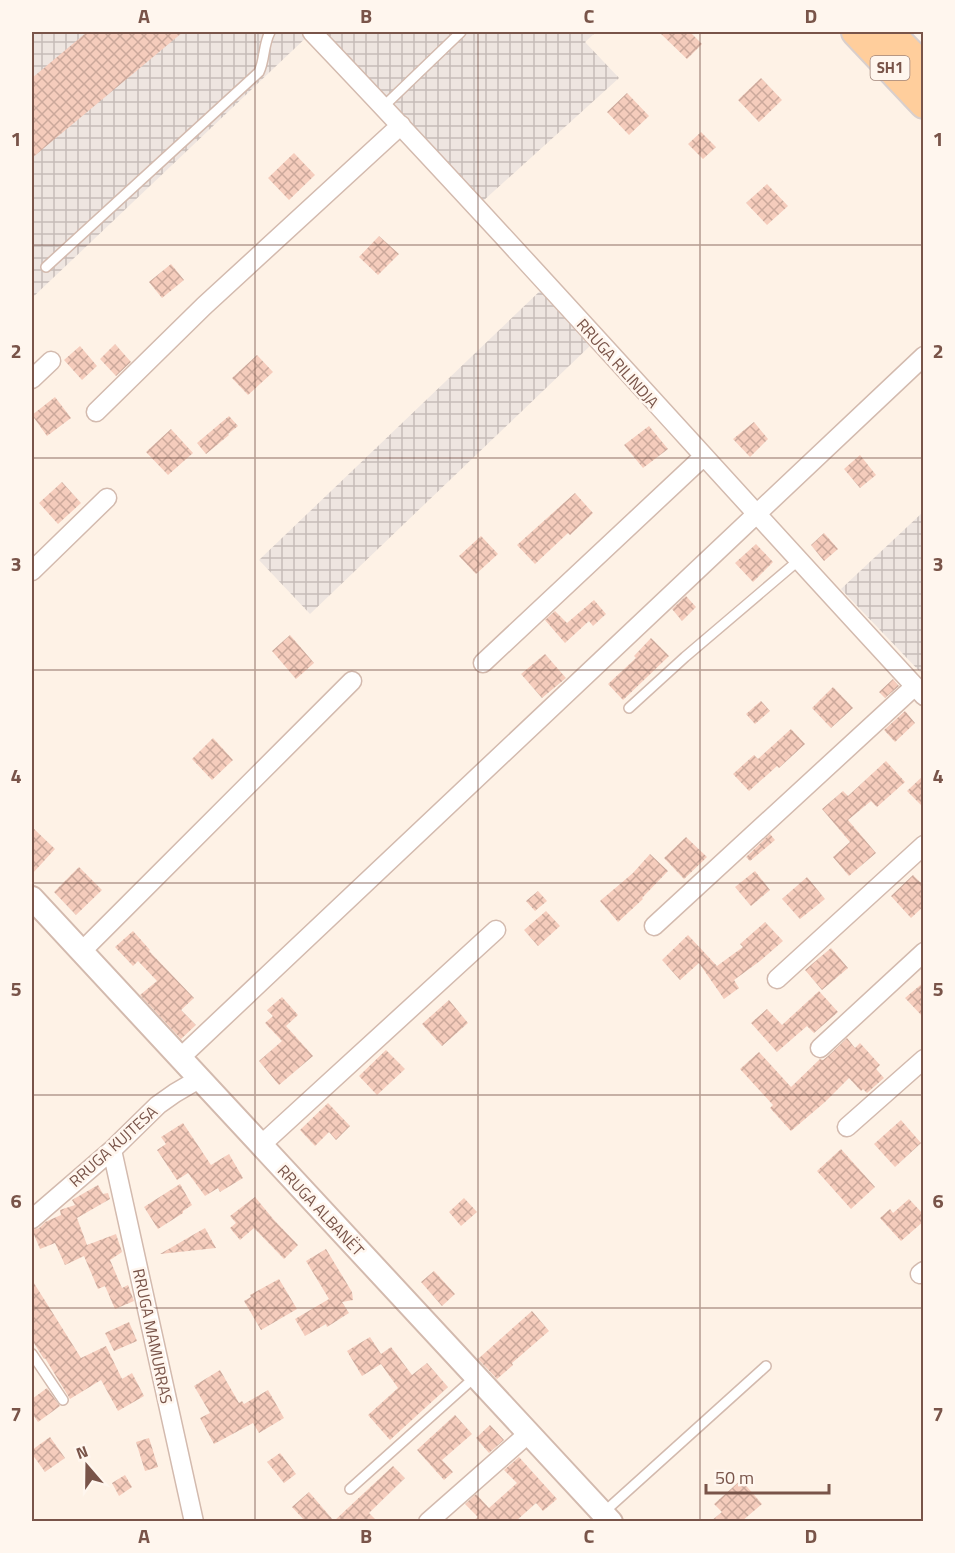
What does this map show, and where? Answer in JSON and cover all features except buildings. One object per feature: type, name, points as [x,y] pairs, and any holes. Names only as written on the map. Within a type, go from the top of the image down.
[{"type":"main road","name":"SH1","points":[[856,32],[924,104]]},
{"type":"main road","name":"SH1","points":[[889,32],[924,68]]},
{"type":"street","name":"RRUGA RILINDJA","points":[[312,32],[401,125],[919,691]]},
{"type":"street","points":[[96,412],[204,306],[401,125]]},
{"type":"street","points":[[180,1059],[924,356]]},
{"type":"street","points":[[32,379],[51,361]]},
{"type":"street","points":[[483,663],[703,457]]},
{"type":"street","points":[[32,571],[107,498]]},
{"type":"street","points":[[81,952],[352,681]]},
{"type":"street","points":[[654,926],[919,691]]},
{"type":"street","points":[[777,979],[924,845]]},
{"type":"street","name":"RRUGA ALBANËT","points":[[32,898],[607,1517]]},
{"type":"street","points":[[261,1145],[496,930]]},
{"type":"street","points":[[820,1048],[924,952]]},
{"type":"street","points":[[847,1127],[924,1059]]},
{"type":"street","name":"RRUGA KUJTESA","points":[[32,1219],[112,1150],[158,1105],[199,1079]]},
{"type":"street","name":"RRUGA MAMURRAS","points":[[112,1150],[194,1521]]},
{"type":"street","points":[[428,1521],[529,1433]]},
{"type":"lane","points":[[46,267],[259,72],[264,45],[270,32]]},
{"type":"lane","points":[[383,107],[461,32]]},
{"type":"lane","points":[[629,708],[799,560]]},
{"type":"lane","points":[[32,1354],[63,1400]]},
{"type":"lane","points":[[607,1517],[766,1366]]},
{"type":"lane","points":[[350,1490],[476,1376]]},
{"type":"shaded area","points":[[32,32],[312,32],[32,298]]},
{"type":"shaded area","points":[[322,32],[596,32],[585,42],[619,78],[483,201]]},
{"type":"shaded area","points":[[541,290],[593,343],[310,614],[259,560]]},
{"type":"shaded area","points":[[923,512],[923,675],[841,589]]}]
